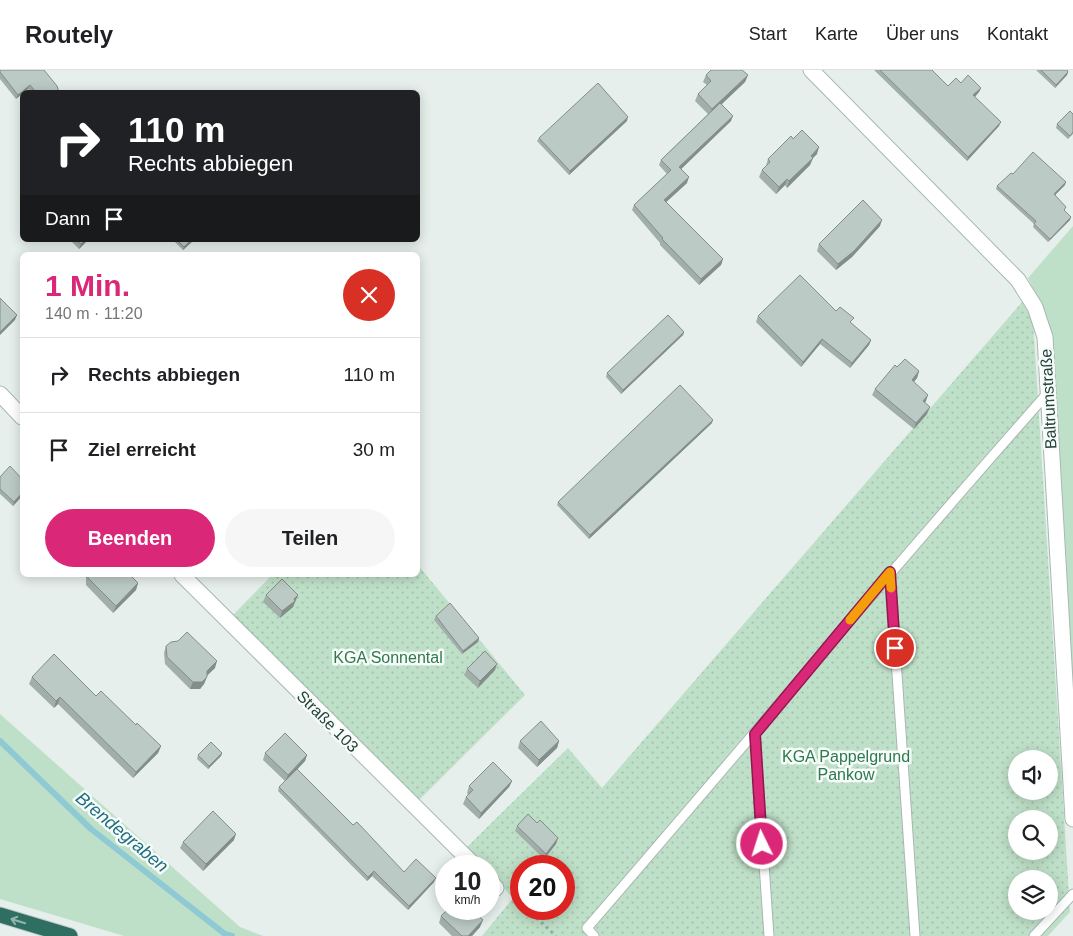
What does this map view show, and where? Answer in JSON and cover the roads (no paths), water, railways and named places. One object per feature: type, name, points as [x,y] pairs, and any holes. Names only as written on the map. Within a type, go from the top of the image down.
[{"type":"highway","points":[[0,915],[70,936]]},
{"type":"street","name":"Baltrumstraße","points":[[811,70],[1018,280],[1035,307],[1044,337],[1073,819]]},
{"type":"street","points":[[0,394],[20,415]]},
{"type":"street","name":"Straße 103","points":[[184,577],[463,855]]},
{"type":"lane","points":[[594,936],[588,928],[755,734],[890,572],[1046,395]]},
{"type":"lane","points":[[890,572],[915,936]]},
{"type":"lane","points":[[755,734],[769,936]]},
{"type":"lane","points":[[1034,936],[1073,894]]},
{"type":"waterway","name":"Brendegraben","points":[[0,741],[91,829],[225,934],[232,936]]},
{"type":"park label","name":"KGA Sonnental","points":[[388,657]]},
{"type":"park label","name":"KGA Pappelgrund Pankow","points":[[846,765]]}]
